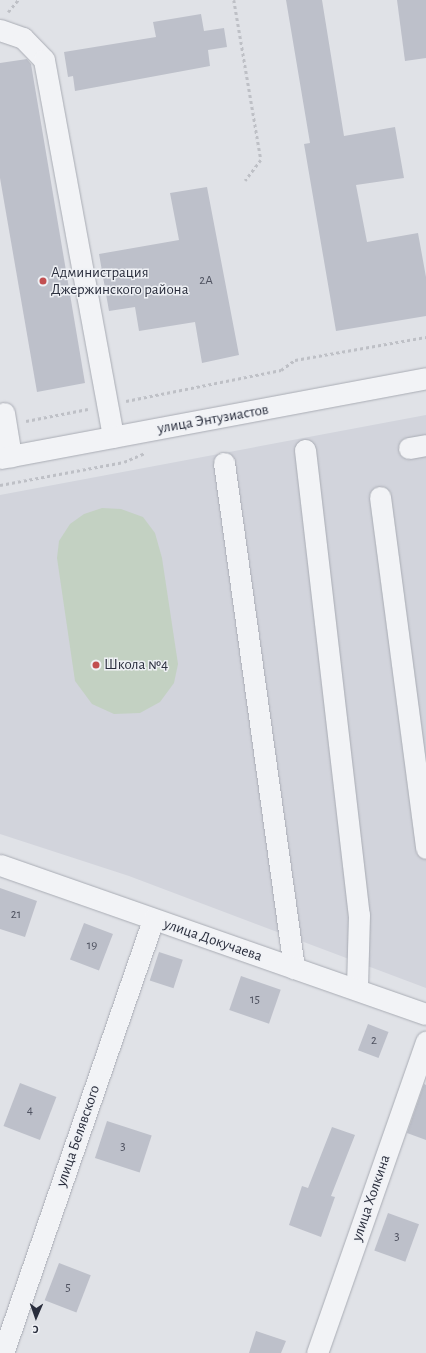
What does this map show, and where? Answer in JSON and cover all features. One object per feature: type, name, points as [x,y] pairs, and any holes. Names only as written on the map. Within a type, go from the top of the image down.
[{"type":"street","points":[[0,30],[23,38],[44,60],[113,438]]},
{"type":"street","name":"улица Энтузиастов","points":[[6,457],[426,378]]},
{"type":"street","points":[[5,419],[6,457]]},
{"type":"street","points":[[305,450],[359,915],[357,988]]},
{"type":"street","points":[[224,463],[294,968]]},
{"type":"street","points":[[380,497],[426,848]]},
{"type":"street","name":"улица Докучаева","points":[[0,865],[294,968],[357,988],[426,1014]]},
{"type":"street","name":"улица Белявского","points":[[3,1353],[153,919]]},
{"type":"street","name":"улица Холкина","points":[[317,1353],[426,1042]]},
{"type":"path","points":[[234,0],[260,160],[245,181]]},
{"type":"path","points":[[5,419],[108,405],[280,370],[295,360],[426,337]]},
{"type":"shaded area","points":[[426,415],[426,988],[129,876],[0,834],[0,495]]},
{"type":"green space","points":[[102,508],[121,509],[143,517],[155,533],[162,558],[178,664],[174,683],[160,702],[140,713],[114,714],[92,704],[75,681],[57,558],[59,541],[70,524],[84,514]]},
{"type":"building","points":[[286,0],[322,0],[344,136],[395,127],[404,178],[356,185],[367,242],[418,233],[426,277],[426,316],[336,331],[304,144],[310,143]]},
{"type":"building","points":[[397,0],[426,0],[426,58],[405,61]]},
{"type":"building","points":[[201,14],[204,31],[224,28],[227,47],[208,50],[210,66],[75,91],[73,76],[68,77],[64,52],[156,37],[153,22]]},
{"type":"building","name":"Администрация Джержинского района","points":[[27,59],[31,64],[85,383],[37,392],[0,178],[0,63]]},
{"type":"building","points":[[207,187],[239,355],[202,363],[195,322],[139,331],[135,307],[109,311],[99,254],[179,240],[170,193]]},
{"type":"building","points":[[0,888],[37,901],[25,937],[0,929]]},
{"type":"building","points":[[84,923],[113,934],[99,971],[70,959]]},
{"type":"building","points":[[159,952],[183,960],[174,988],[150,981]]},
{"type":"building","points":[[241,976],[281,990],[269,1024],[229,1010]]},
{"type":"building","points":[[368,1024],[389,1032],[379,1058],[358,1050]]},
{"type":"building","points":[[20,1083],[56,1097],[40,1140],[4,1126]]},
{"type":"building","points":[[424,1084],[426,1085],[426,1140],[407,1133]]},
{"type":"building","points":[[107,1121],[152,1136],[140,1173],[95,1158]]},
{"type":"building","points":[[332,1127],[355,1135],[331,1196],[335,1197],[321,1237],[289,1225],[302,1186],[308,1188]]},
{"type":"building","points":[[388,1213],[419,1224],[405,1262],[374,1251]]},
{"type":"building","points":[[59,1263],[91,1275],[76,1313],[45,1300]]},
{"type":"building","points":[[256,1331],[286,1341],[281,1353],[249,1353]]},
{"type":"place","name":"Администрация Джержинского района","points":[[43,281]]},
{"type":"place","name":"Школа №4","points":[[96,665]]}]
